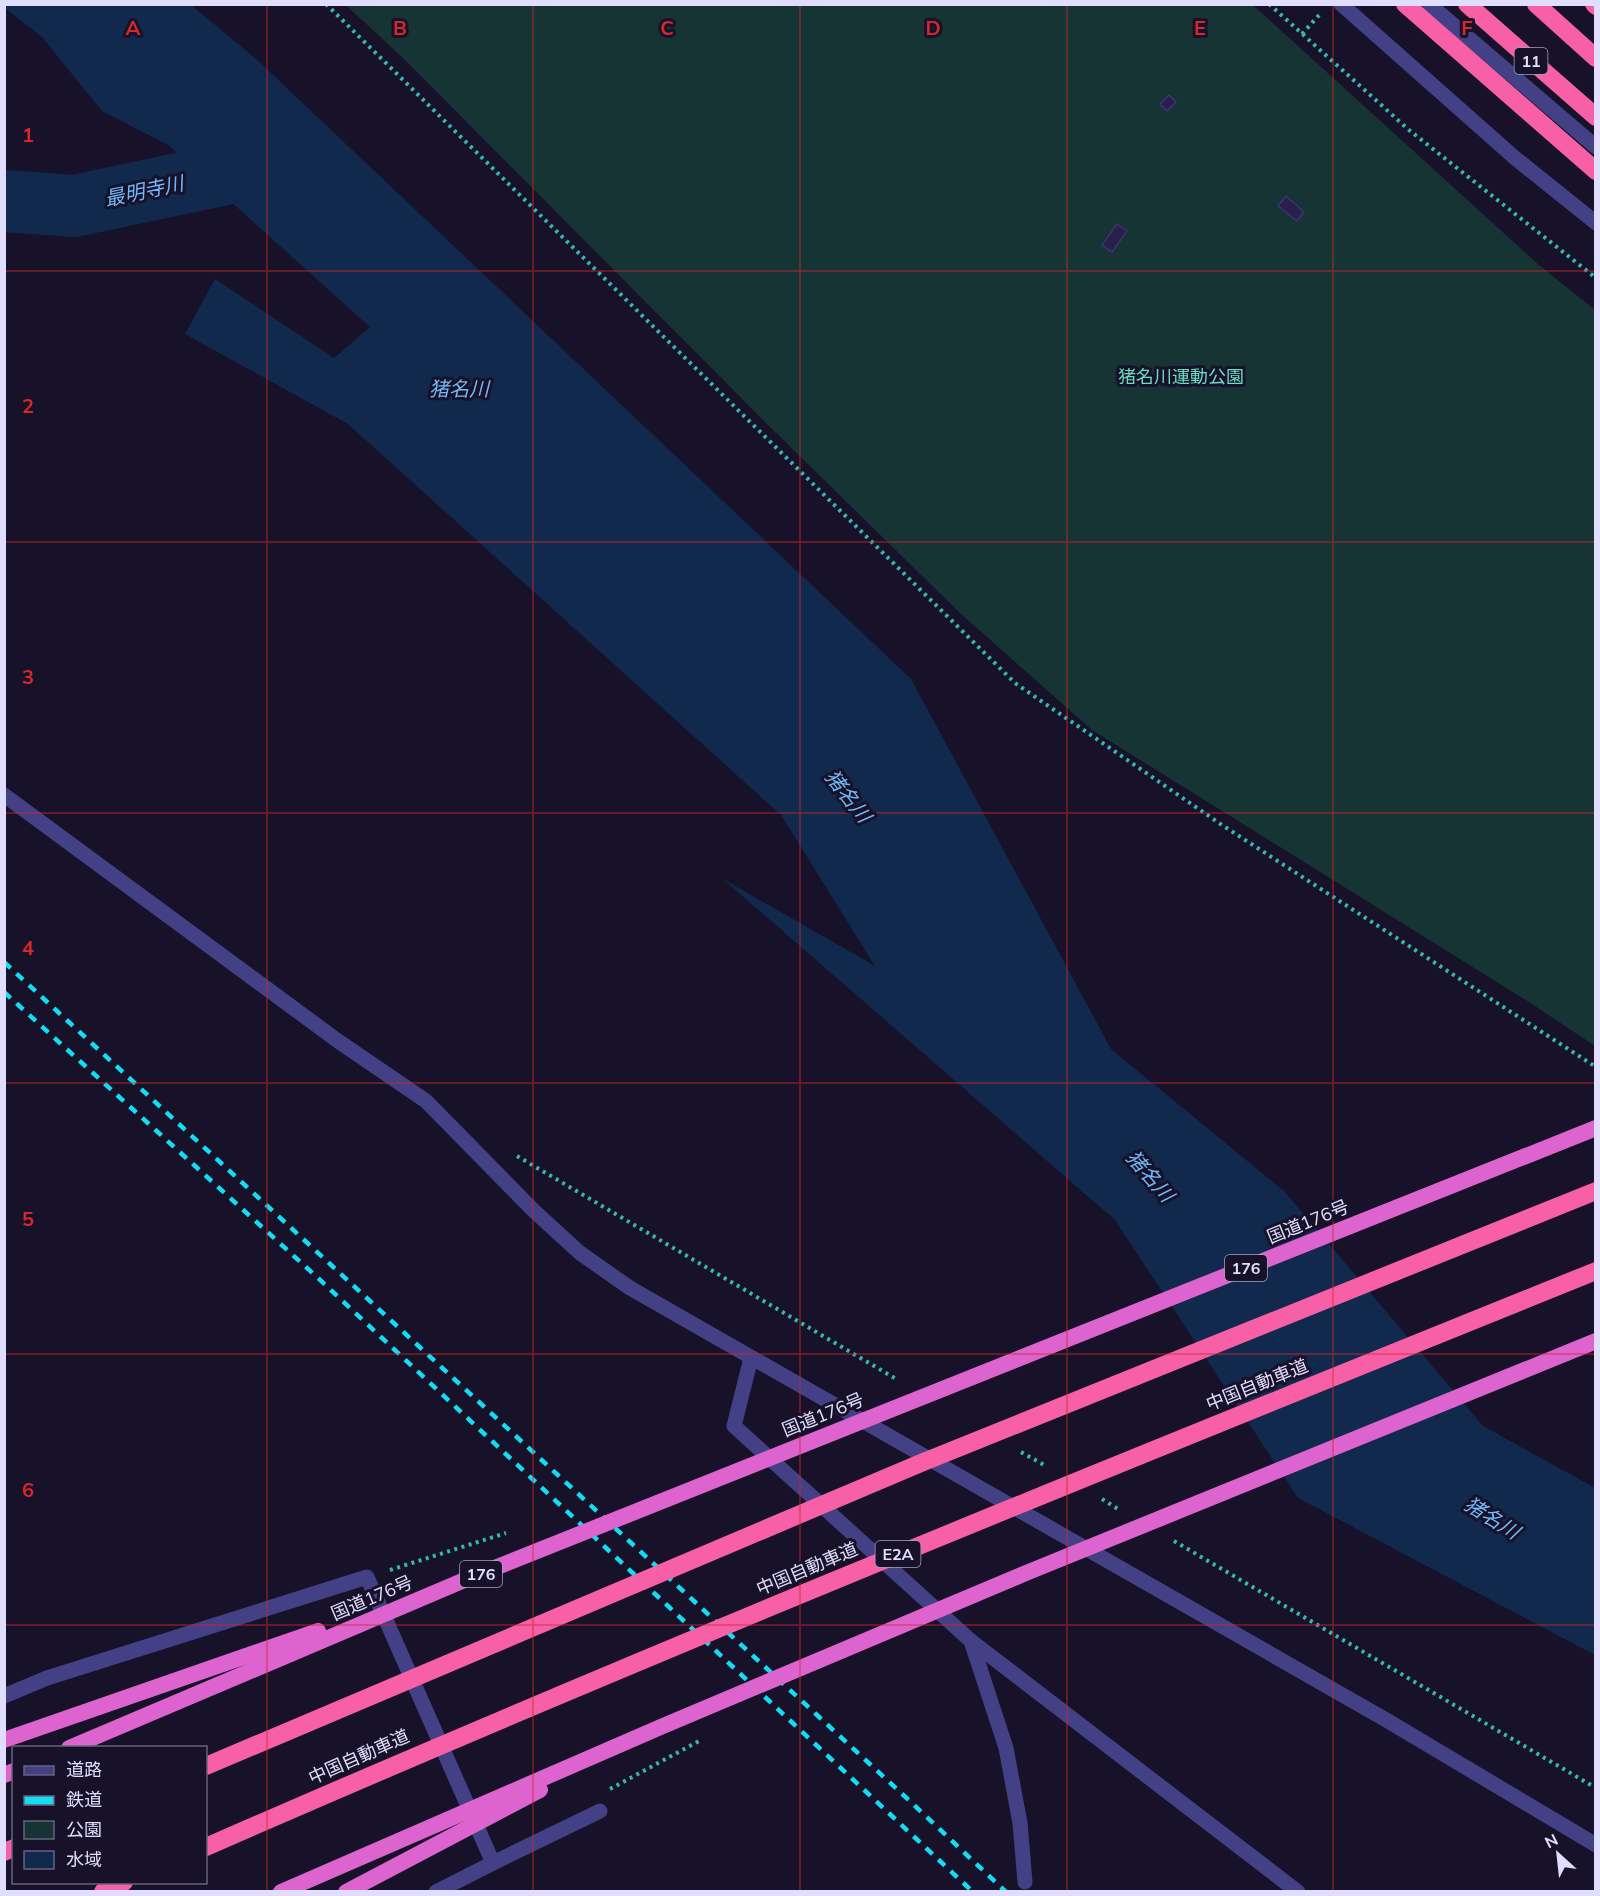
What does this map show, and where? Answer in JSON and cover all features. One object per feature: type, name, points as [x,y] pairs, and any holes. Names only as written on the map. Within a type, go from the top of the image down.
[{"type":"highway","points":[[1405,4],[1596,171]]},
{"type":"highway","name":"11","points":[[1467,4],[1596,117]]},
{"type":"highway","name":"11","points":[[1536,4],[1596,58]]},
{"type":"highway","name":"国道176号","points":[[74,1746],[467,1579],[1596,1128]]},
{"type":"highway","points":[[207,1766],[921,1463],[1596,1191]]},
{"type":"highway","name":"中国自動車道","points":[[207,1847],[440,1744],[947,1534],[1596,1271]]},
{"type":"highway","points":[[281,1892],[663,1726],[1015,1578],[1596,1341]]},
{"type":"highway","points":[[4,1740],[467,1579]]},
{"type":"highway","points":[[346,1892],[663,1726]]},
{"type":"highway","points":[[103,1892],[120,1884]]},
{"type":"street","points":[[1341,4],[1515,158],[1596,223]]},
{"type":"street","points":[[1429,4],[1596,147]]},
{"type":"street","points":[[4,795],[338,1041],[426,1101],[534,1211],[580,1253],[630,1288],[1388,1721],[1596,1845]]},
{"type":"street","points":[[751,1358],[734,1426],[971,1641],[1298,1892]]},
{"type":"street","points":[[4,1696],[47,1678],[367,1577],[493,1863]]},
{"type":"street","points":[[971,1641],[1006,1748],[1020,1823],[1025,1882]]},
{"type":"street","points":[[436,1892],[600,1810]]},
{"type":"path","points":[[326,4],[1015,683],[1222,825],[1596,1067]]},
{"type":"path","points":[[1269,4],[1408,130],[1596,278]]},
{"type":"path","points":[[1302,34],[1319,15]]},
{"type":"path","points":[[367,1577],[513,1531]]},
{"type":"path","points":[[600,1810],[605,1792],[699,1741]]},
{"type":"green space","name":"猪名川運動公園","points":[[346,5],[1253,5],[1539,265],[1595,310],[1595,1046],[1532,1004],[1092,730],[961,614],[768,425],[406,61]]},
{"type":"water","name":"猪名川","points":[[4,5],[191,5],[254,57],[911,679],[1111,1049],[1285,1192],[1483,1426],[1595,1488],[1595,1655],[1298,1498],[1115,1220],[723,879],[875,966],[781,815],[348,424],[185,334],[215,279],[334,358],[370,327],[168,145],[102,111],[42,37]]},
{"type":"building","points":[[1169,95],[1176,102],[1167,111],[1160,104]]},
{"type":"building","points":[[1286,196],[1304,212],[1297,221],[1278,206]]},
{"type":"building","points":[[1117,224],[1127,231],[1112,252],[1102,245]]},
{"type":"waterway","name":"最明寺川","points":[[4,201],[74,206],[282,162]]},
{"type":"railway","points":[[4,962],[1006,1892]]},
{"type":"railway","points":[[4,992],[318,1278],[973,1892]]}]
